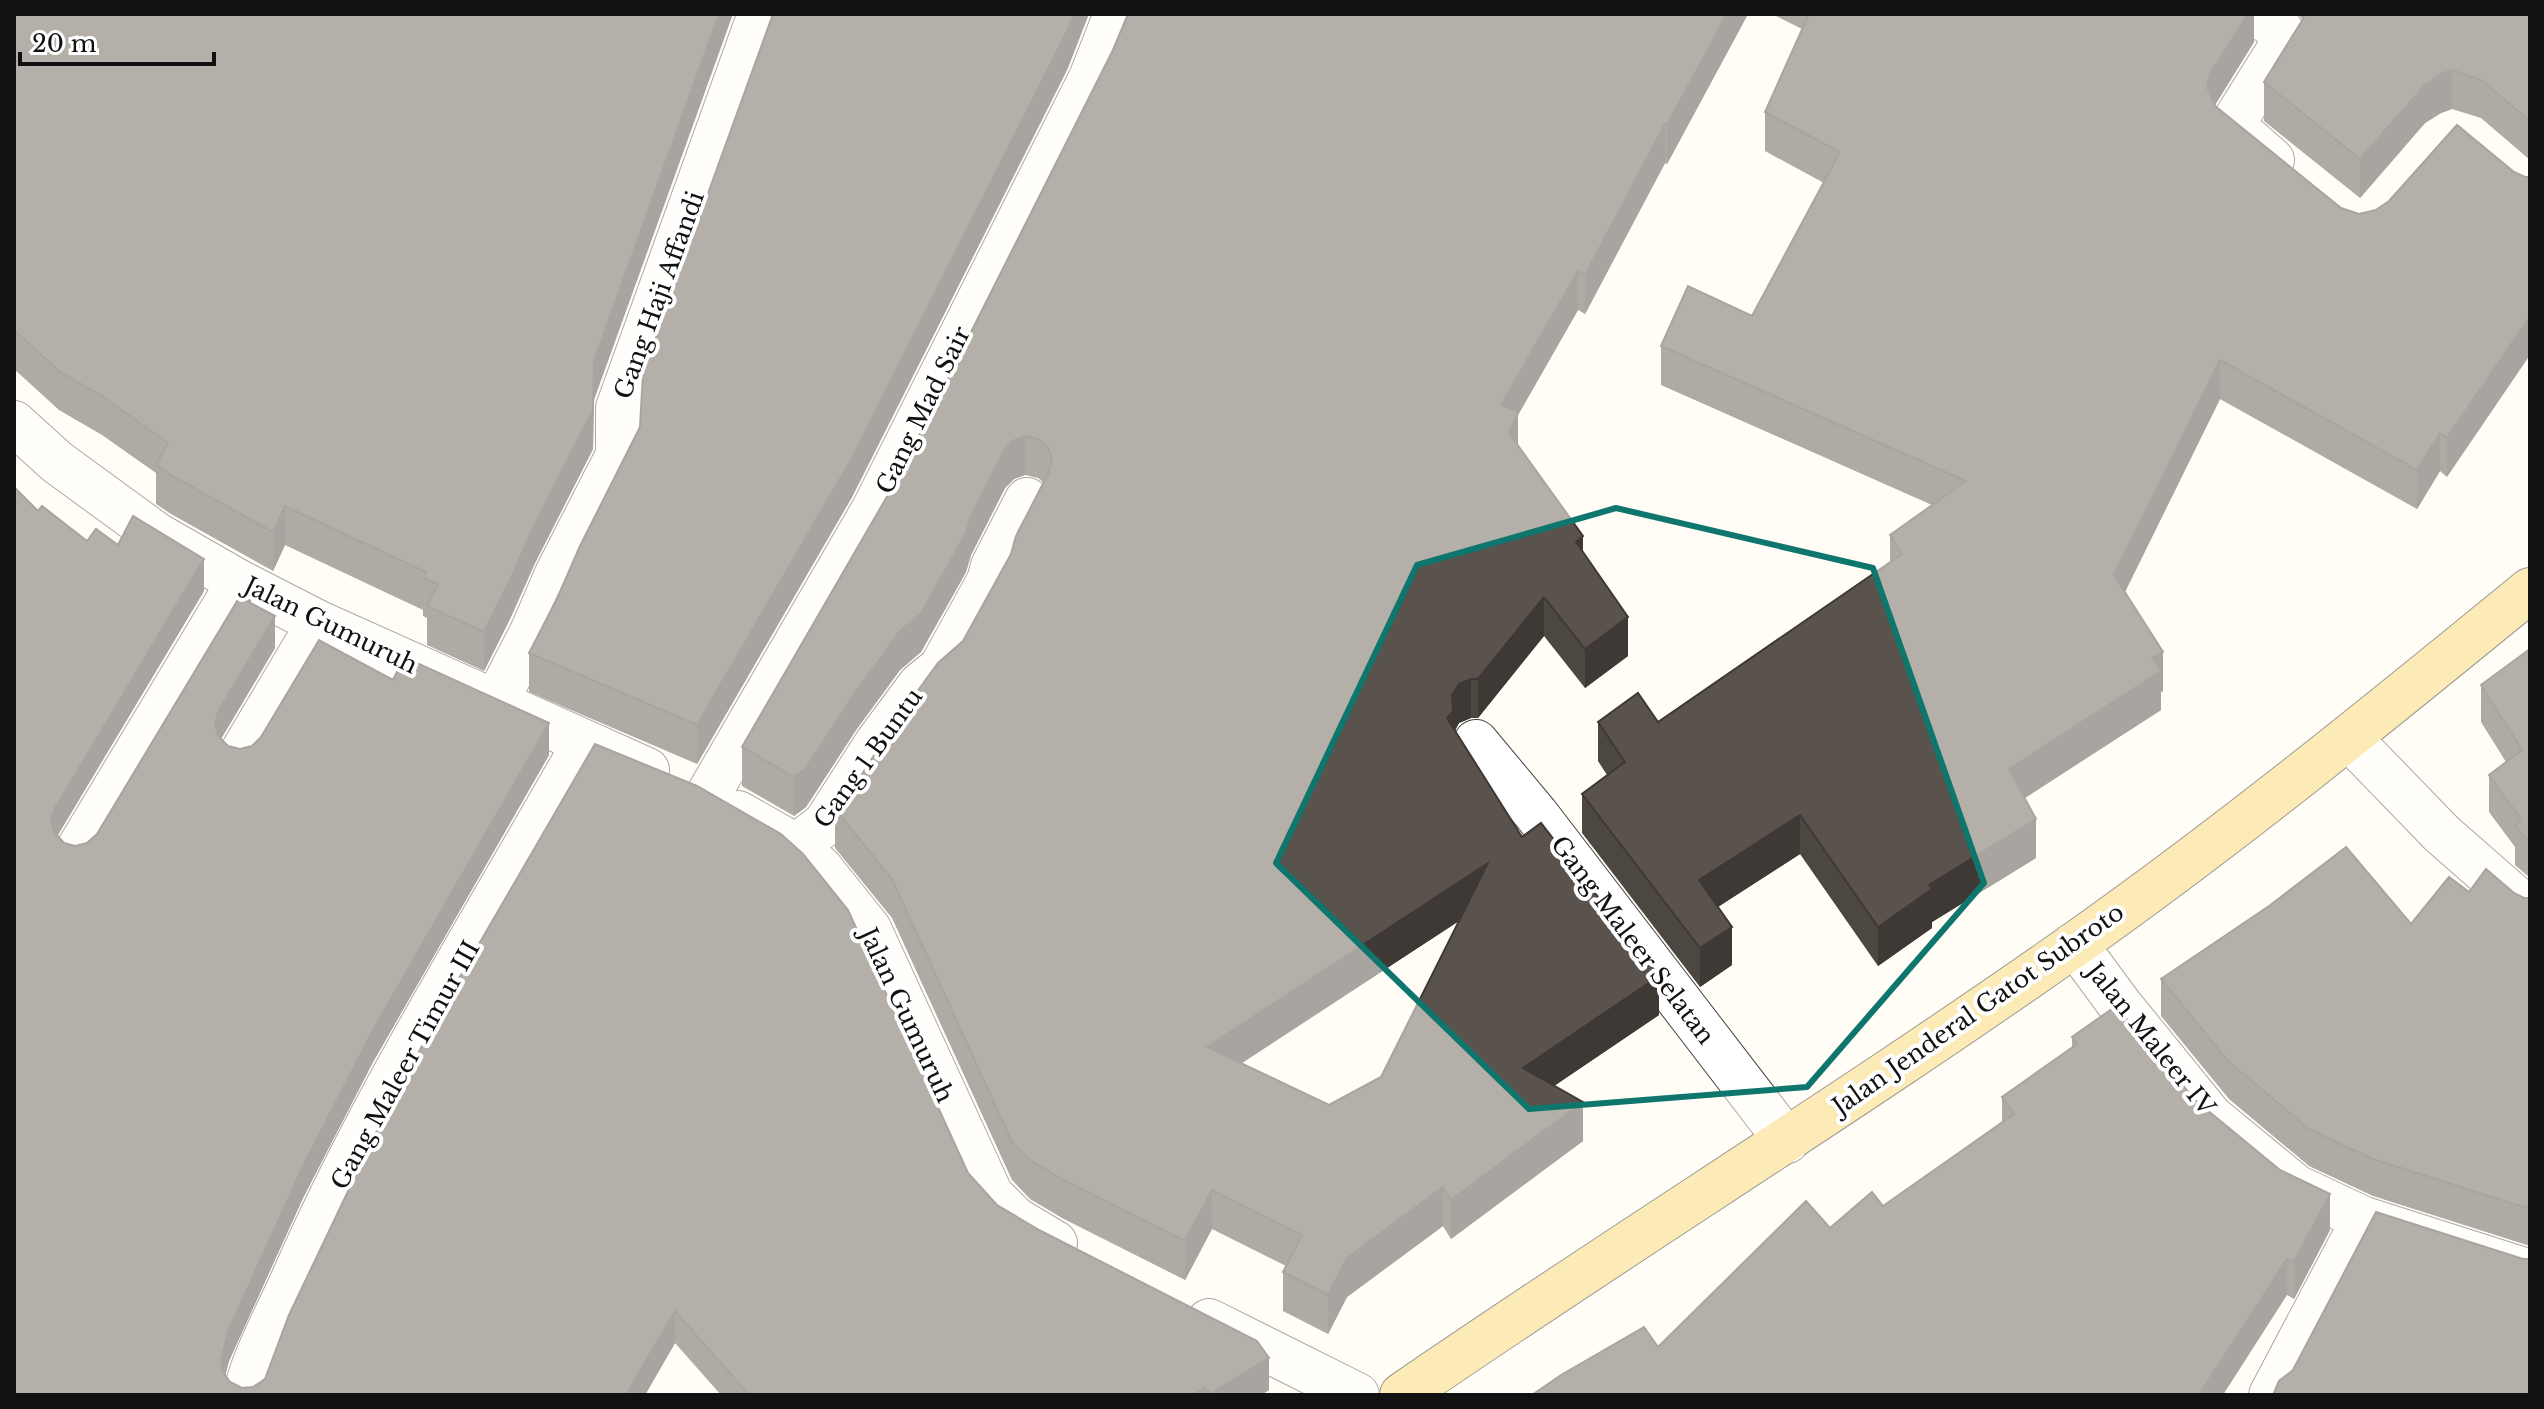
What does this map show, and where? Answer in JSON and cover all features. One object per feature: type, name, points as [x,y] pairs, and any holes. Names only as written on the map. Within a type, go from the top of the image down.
[{"type":"main road","name":"Jalan Jenderal Gatot Subroto","points":[[1402,1395],[1536,1303],[1787,1141],[2075,944],[2349,738],[2530,590]]},
{"type":"street","name":"Gang Haji Affandi","points":[[496,702],[618,455],[618,408],[760,14]]},
{"type":"street","name":"Gang Mad Sair","points":[[708,795],[874,509],[1091,78],[1116,14]]},
{"type":"street","points":[[2256,14],[2281,30],[2284,36],[2282,45],[2232,125],[2308,189]]},
{"type":"street","name":"Jalan Gumuruh","points":[[14,423],[57,462],[157,535],[239,582],[319,623],[584,744],[708,795],[796,846],[821,869],[869,929],[991,1195],[1015,1219],[1092,1262]]},
{"type":"street","name":"Gang 1 Buntu","points":[[796,846],[825,824],[877,743],[920,685],[941,668],[989,581],[993,566],[1027,500]]},
{"type":"street","points":[[76,853],[239,582]]},
{"type":"street","points":[[240,756],[319,623]]},
{"type":"street","points":[[2349,738],[2442,834],[2530,911]]},
{"type":"street","name":"Gang Maleer Selatan","points":[[1476,742],[1546,826],[1787,1141]]},
{"type":"street","name":"Gang Maleer Timur III","points":[[246,1395],[259,1356],[312,1237],[381,1100],[584,744]]},
{"type":"street","name":"Jalan Maleer IV","points":[[2075,944],[2211,1117],[2296,1187],[2364,1219],[2530,1272]]},
{"type":"street","points":[[2271,1395],[2364,1219]]},
{"type":"street","points":[[1177,1305],[1357,1395]]},
{"type":"highlighted area","points":[[1616,508],[1873,568],[1984,883],[1807,1087],[1529,1109],[1276,863],[1417,565]]},
{"type":"building","points":[[14,14],[719,14],[594,361],[593,410],[484,632],[427,606],[438,584],[423,577],[426,572],[285,506],[273,532],[171,475],[156,465],[168,443],[102,396],[59,371],[14,330]]},
{"type":"building","points":[[773,14],[1074,14],[852,458],[697,725],[529,653],[640,427],[643,373]]},
{"type":"building","points":[[1128,14],[1727,14],[1585,275],[1578,271],[1501,405],[1518,412],[1509,433],[1583,536],[1576,542],[1628,617],[1585,649],[1544,597],[1478,679],[1459,684],[1452,695],[1453,711],[1447,718],[1522,837],[1541,823],[1659,976],[1523,1068],[1583,1102],[1451,1200],[1443,1187],[1347,1258],[1328,1295],[1283,1272],[1302,1235],[1212,1190],[1185,1241],[1030,1160],[1012,1142],[892,879],[835,809],[846,799],[938,663],[963,641],[1011,554],[1016,536],[1049,472],[1052,459],[1048,447],[1038,439],[1025,436],[1014,440],[1005,449],[971,516],[966,533],[921,613],[900,631],[806,768],[794,777],[742,747],[896,481],[1113,50]],"holes":[[[1488,863],[1381,1077],[1329,1105],[1207,1047]]]},
{"type":"building","points":[[1809,14],[2248,14],[2210,74],[2207,87],[2215,106],[2341,208],[2359,214],[2376,210],[2389,201],[2457,125],[2514,172],[2530,177],[2530,316],[2447,438],[2440,433],[2417,470],[2220,360],[2114,575],[2163,652],[2152,658],[2161,671],[2009,769],[2036,819],[1929,885],[1932,889],[1878,927],[1800,815],[1699,880],[1732,927],[1700,948],[1582,794],[1625,762],[1598,722],[1638,693],[1658,722],[1902,554],[1890,535],[1966,481],[1661,346],[1688,286],[1752,316],[1840,152],[1765,112]]},
{"type":"building","points":[[2305,14],[2530,14],[2530,121],[2481,80],[2452,70],[2425,85],[2360,159],[2264,82]]},
{"type":"building","points":[[14,487],[38,511],[42,506],[87,541],[96,529],[118,545],[133,516],[204,559],[55,808],[51,820],[54,832],[64,843],[75,846],[87,843],[97,834],[248,583],[251,584],[243,599],[275,616],[218,712],[215,724],[218,736],[228,746],[240,749],[252,746],[261,737],[319,640],[393,680],[404,657],[549,723],[373,1030],[303,1166],[229,1329],[221,1359],[223,1372],[230,1382],[242,1388],[253,1387],[265,1379],[289,1315],[382,1120],[454,987],[595,744],[697,786],[781,834],[803,854],[848,910],[968,1173],[997,1205],[1039,1230],[1257,1341],[1269,1358],[1210,1394],[1205,1387],[1193,1395],[749,1395],[675,1311],[626,1395],[14,1395]]},
{"type":"building","points":[[2530,649],[2530,841],[2515,827],[2521,819],[2489,775],[2522,750],[2481,685]]},
{"type":"building","points":[[2346,847],[2411,924],[2449,877],[2469,892],[2486,869],[2514,893],[2530,898],[2530,1209],[2373,1159],[2309,1129],[2229,1062],[2161,979],[2269,906]]},
{"type":"building","points":[[2116,1006],[2195,1100],[2280,1170],[2330,1194],[2294,1262],[2287,1259],[2199,1395],[1532,1395],[1644,1327],[1658,1347],[1806,1201],[1830,1228],[1872,1192],[1883,1206],[2014,1114],[2002,1097],[2077,1044],[2072,1037]]},
{"type":"building","points":[[2376,1212],[2530,1259],[2530,1395],[2273,1395],[2279,1381],[2293,1370]]}]
